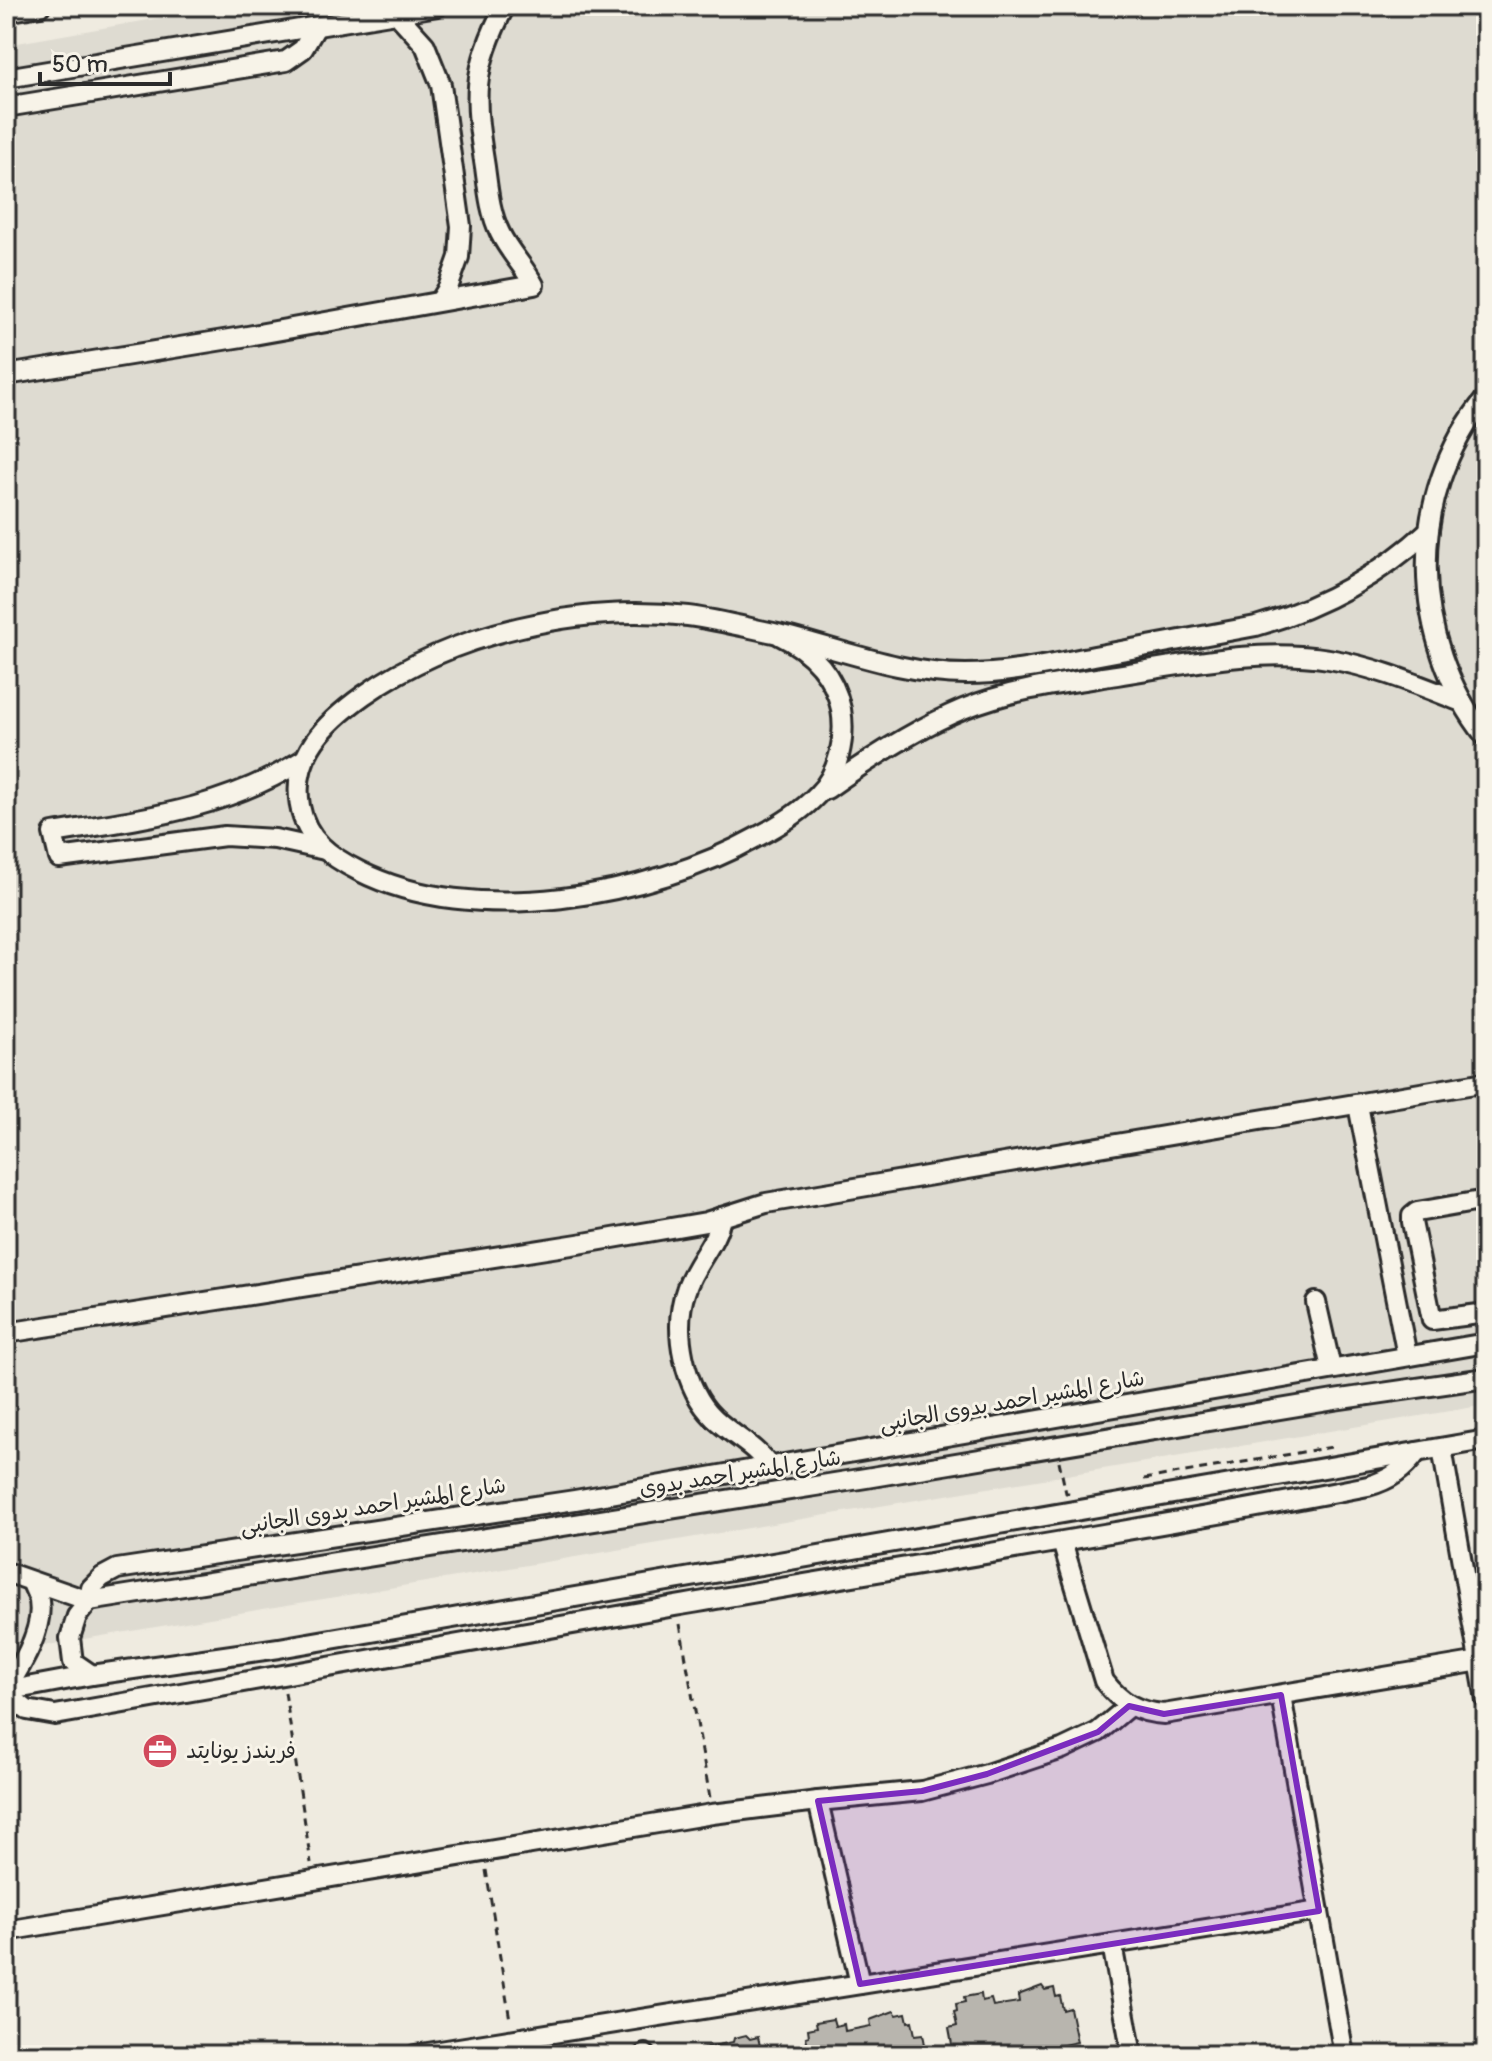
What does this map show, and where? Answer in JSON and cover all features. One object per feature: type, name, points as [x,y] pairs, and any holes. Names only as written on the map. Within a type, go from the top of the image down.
[{"type":"street","points":[[6,12],[40,6]]},
{"type":"street","points":[[6,78],[438,6]]},
{"type":"street","points":[[6,375],[534,285],[505,243],[490,204],[476,110],[477,80],[488,37],[505,6]]},
{"type":"street","points":[[396,13],[425,45],[437,72],[460,210],[459,257],[440,301]]},
{"type":"street","points":[[6,107],[286,61],[303,49],[316,27]]},
{"type":"street","points":[[460,210],[490,204]]},
{"type":"street","points":[[1486,398],[1452,452],[1434,503],[1426,581],[1431,619],[1441,656],[1462,702],[1486,737]]},
{"type":"street","points":[[1429,530],[1397,558],[1361,582],[1284,618],[1256,626],[1009,672],[961,674],[913,669],[692,616],[632,613],[570,618],[508,631],[427,659],[380,684],[318,734],[303,760],[298,788],[302,816],[315,841],[325,850],[365,874],[397,887],[431,895],[509,901],[572,897],[637,885],[705,863],[767,832],[892,746],[939,720],[984,701],[1031,689],[1218,659],[1272,655],[1329,659],[1384,672],[1462,702]]},
{"type":"street","points":[[779,635],[807,651],[818,662],[840,705],[840,752],[835,768],[818,795]]},
{"type":"street","points":[[303,760],[235,795],[161,815],[53,833],[59,858],[168,843],[250,836],[325,850]]},
{"type":"street","points":[[161,815],[168,843]]},
{"type":"street","points":[[6,1333],[563,1247],[721,1217],[766,1203],[1486,1082]]},
{"type":"street","points":[[1358,1105],[1407,1356]]},
{"type":"street","points":[[1486,1200],[1417,1212],[1412,1216],[1412,1222],[1432,1320],[1486,1313]]},
{"type":"street","points":[[721,1217],[717,1233],[692,1275],[683,1299],[680,1325],[684,1350],[694,1388],[707,1411],[755,1449],[770,1467]]},
{"type":"street","points":[[1316,1302],[1331,1368]]},
{"type":"street","name":"شارع المشير احمد بدوى الجانبى","points":[[92,1675],[73,1662],[70,1638],[77,1616],[89,1601],[91,1588],[117,1569],[862,1452],[1486,1343]]},
{"type":"street","name":"شارع المشير احمد بدوى","points":[[6,1572],[89,1601],[1486,1378]]},
{"type":"street","points":[[6,1691],[295,1645],[1486,1440]]},
{"type":"street","points":[[1442,1448],[1486,1700]]},
{"type":"street","points":[[862,1452],[866,1478]]},
{"type":"street","points":[[6,1691],[27,1710],[55,1715],[1236,1512],[1380,1483],[1401,1471],[1417,1452]]},
{"type":"street","points":[[1231,1482],[1236,1512]]},
{"type":"street","points":[[1062,1542],[1104,1681],[1129,1706],[1146,1713],[1164,1714],[1480,1661]]},
{"type":"street","points":[[6,1691],[21,1667],[34,1636],[39,1602],[32,1583]]},
{"type":"street","points":[[1281,1695],[1344,2055]]},
{"type":"street","points":[[6,1931],[712,1814],[922,1791],[1062,1749],[1098,1732],[1129,1706]]},
{"type":"street","points":[[818,1801],[860,1984]]},
{"type":"street","points":[[415,2055],[1319,1911]]},
{"type":"street","points":[[1112,1944],[1132,2055]]},
{"type":"path","points":[[1055,1446],[1066,1493]]},
{"type":"path","points":[[677,1606],[712,1814]]},
{"type":"path","points":[[283,1676],[313,1878]]},
{"type":"path","points":[[483,1851],[513,2040]]},
{"type":"highlighted area","points":[[1281,1695],[1319,1911],[860,1984],[818,1801],[922,1791],[987,1774],[1098,1732],[1129,1706],[1164,1714]]},
{"type":"shaded area","points":[[228,6],[1486,6],[1486,1405],[6,1652],[6,45]]},
{"type":"building","points":[[1042,1986],[1045,1990],[1054,1988],[1056,1997],[1060,1996],[1063,2010],[1070,2008],[1077,2042],[1018,2055],[954,2055],[949,2028],[957,2026],[954,2012],[957,2011],[956,2004],[965,2002],[964,1997],[981,1994],[982,2001],[991,1999],[993,2006],[1019,2002],[1018,1995]]},
{"type":"building","points":[[894,2011],[897,2015],[906,2013],[908,2022],[912,2021],[915,2035],[923,2034],[927,2055],[810,2055],[806,2037],[809,2036],[808,2029],[817,2027],[816,2022],[833,2019],[835,2026],[844,2024],[845,2031],[871,2026],[870,2020]]},
{"type":"building","points":[[746,2035],[750,2039],[758,2037],[762,2055],[703,2055],[702,2048],[733,2042],[734,2038]]},
{"type":"place","name":"فريندز يونايتد","points":[[160,1751]]}]
